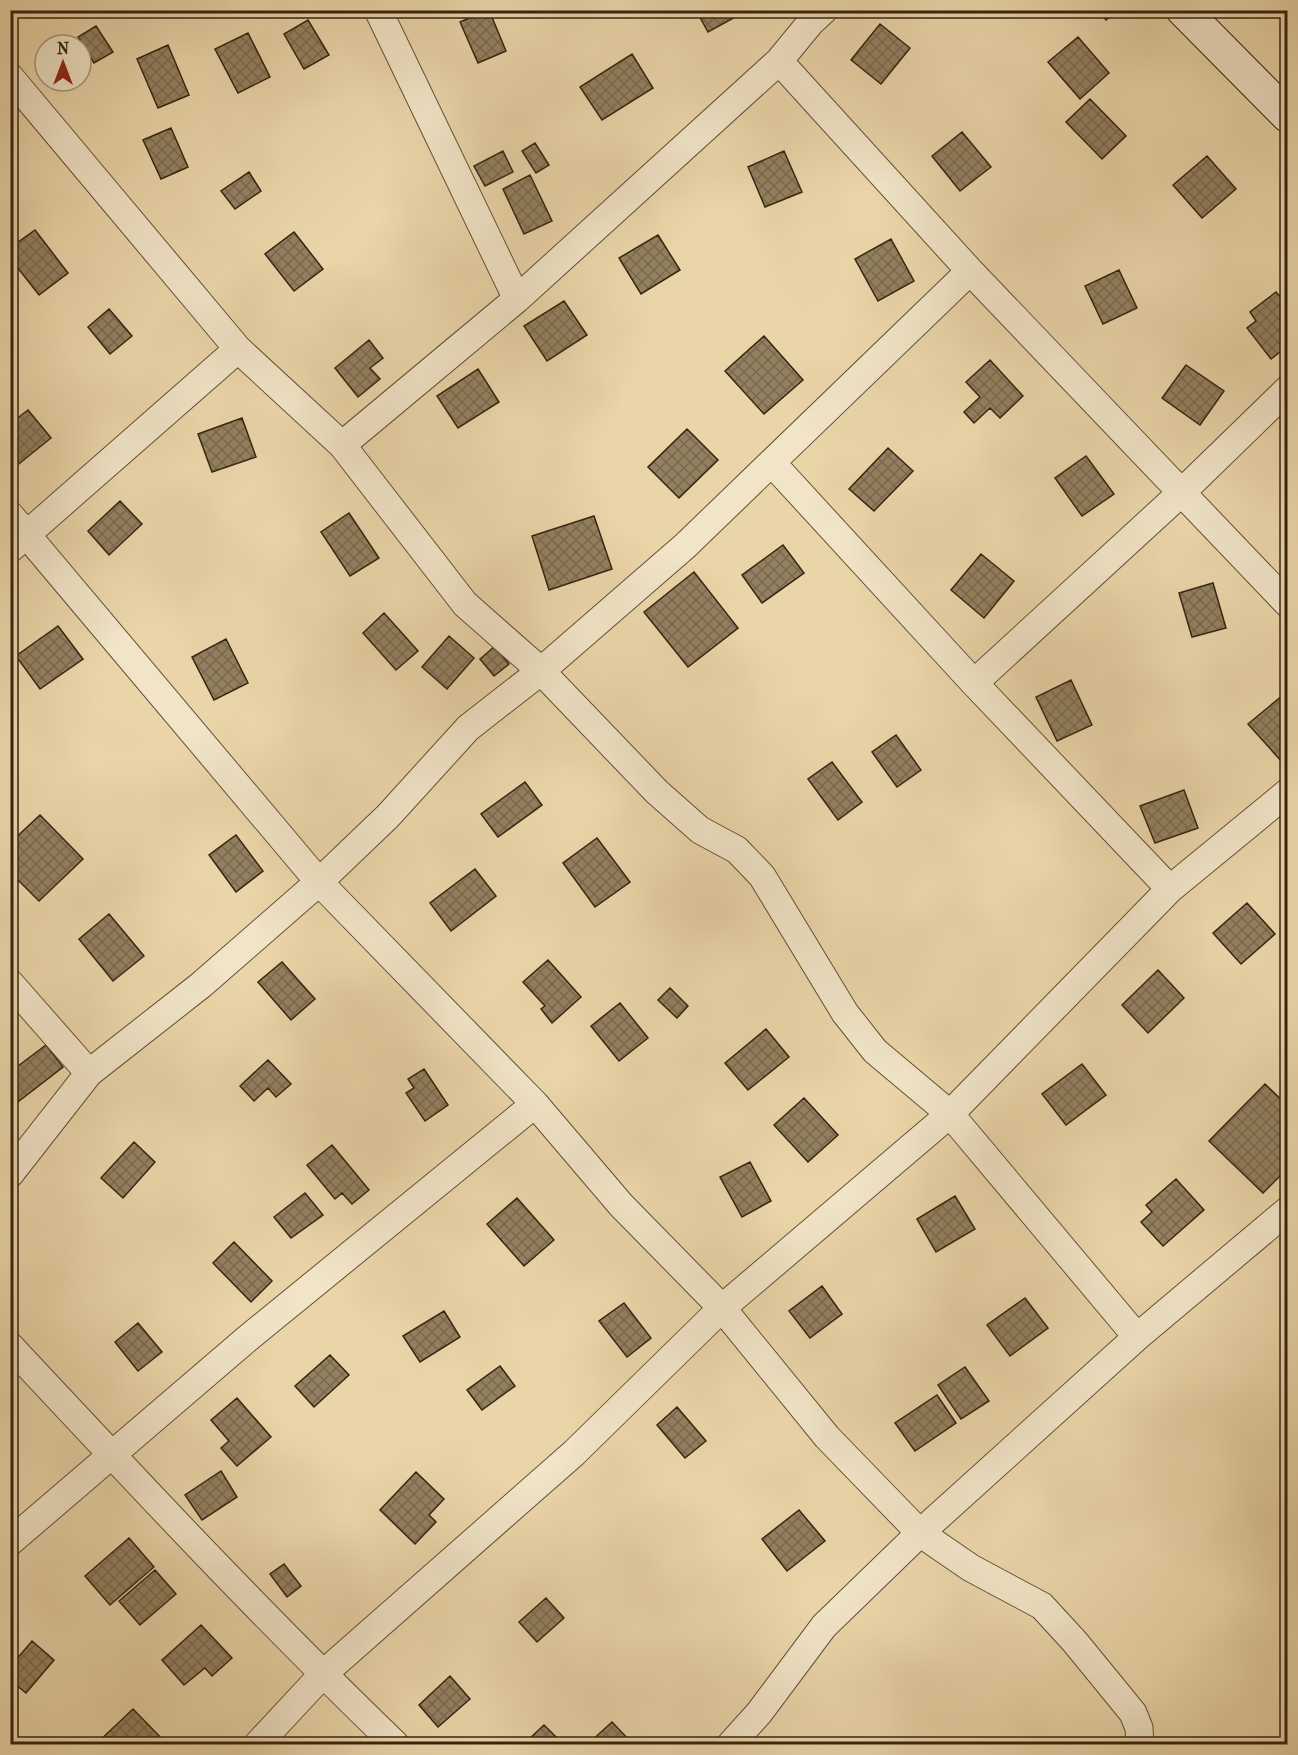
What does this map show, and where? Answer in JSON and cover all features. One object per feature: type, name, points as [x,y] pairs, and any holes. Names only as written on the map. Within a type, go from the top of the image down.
[{"type":"street","points":[[378,10],[517,298]]},
{"type":"street","points":[[1184,10],[1287,116]]},
{"type":"street","points":[[342,445],[517,298],[779,61],[812,14]]},
{"type":"street","points":[[779,61],[970,272],[1287,604]]},
{"type":"street","points":[[10,77],[238,349],[342,445],[465,604],[541,671],[657,792],[700,830],[737,850],[762,876],[845,1013],[875,1051],[950,1114],[1137,1336]]},
{"type":"street","points":[[10,1174],[89,1073],[201,985],[319,882],[388,816],[468,728],[541,671],[685,546],[970,272]]},
{"type":"street","points":[[238,349],[16,533],[319,882],[535,1104],[621,1205],[722,1308],[827,1437],[920,1533],[971,1568],[1042,1606],[1075,1642],[1133,1713],[1139,1728],[1140,1744]]},
{"type":"street","points":[[974,683],[1181,493],[1287,389]]},
{"type":"street","points":[[772,463],[974,683],[1170,889]]},
{"type":"street","points":[[258,1744],[323,1674],[574,1453],[722,1308],[950,1114],[1170,889],[1287,792]]},
{"type":"street","points":[[10,983],[89,1073]]},
{"type":"street","points":[[10,1542],[248,1338],[535,1104]]},
{"type":"street","points":[[731,1744],[759,1713],[824,1626],[920,1533],[1137,1336],[1287,1210]]},
{"type":"street","points":[[10,1346],[112,1456],[323,1674],[395,1744]]},
{"type":"building","points":[[489,10],[506,51],[478,63],[460,22]]},
{"type":"building","points":[[696,10],[748,10],[708,32]]},
{"type":"building","points":[[1098,10],[1118,10],[1106,20]]},
{"type":"building","points":[[308,20],[329,55],[304,69],[284,34]]},
{"type":"building","points":[[880,24],[910,48],[881,84],[851,60]]},
{"type":"building","points":[[96,26],[113,52],[94,63],[93,33],[85,33]]},
{"type":"building","points":[[248,33],[270,77],[238,93],[215,49]]},
{"type":"building","points":[[1078,37],[1109,73],[1080,99],[1048,62]]},
{"type":"building","points":[[168,45],[189,95],[158,108],[137,59]]},
{"type":"building","points":[[632,54],[653,88],[602,120],[580,87]]},
{"type":"building","points":[[1090,99],[1126,136],[1102,159],[1066,122]]},
{"type":"building","points":[[171,128],[188,167],[161,179],[143,140]]},
{"type":"building","points":[[962,132],[991,167],[960,191],[932,156]]},
{"type":"building","points":[[535,143],[549,165],[536,173],[522,151]]},
{"type":"building","points":[[503,151],[513,172],[485,186],[474,166]]},
{"type":"building","points":[[784,151],[802,192],[765,207],[748,167]]},
{"type":"building","points":[[1207,156],[1236,189],[1202,218],[1173,185]]},
{"type":"building","points":[[249,172],[261,191],[235,209],[221,191]]},
{"type":"building","points":[[530,175],[552,221],[524,234],[503,189]]},
{"type":"building","points":[[35,230],[68,273],[39,295],[10,258],[10,248]]},
{"type":"building","points":[[294,232],[323,269],[294,291],[265,254]]},
{"type":"building","points":[[658,235],[680,270],[641,294],[619,258]]},
{"type":"building","points":[[891,239],[914,281],[878,301],[855,259]]},
{"type":"building","points":[[1119,270],[1137,308],[1103,324],[1085,286]]},
{"type":"building","points":[[1276,292],[1288,306],[1288,346],[1271,359],[1247,328],[1256,321],[1250,312]]},
{"type":"building","points":[[564,301],[587,335],[547,361],[524,326]]},
{"type":"building","points":[[109,309],[132,336],[110,354],[88,327]]},
{"type":"building","points":[[764,336],[803,380],[764,414],[725,371]]},
{"type":"building","points":[[369,340],[383,358],[370,368],[380,379],[358,397],[335,368]]},
{"type":"building","points":[[990,360],[1023,396],[1000,418],[990,408],[974,423],[964,412],[980,397],[966,382]]},
{"type":"building","points":[[1186,365],[1224,391],[1200,425],[1162,398]]},
{"type":"building","points":[[478,369],[499,402],[458,428],[437,396]]},
{"type":"building","points":[[28,410],[51,438],[15,467],[10,460],[10,424]]},
{"type":"building","points":[[242,418],[256,457],[212,472],[198,434]]},
{"type":"building","points":[[687,429],[718,460],[679,498],[648,467]]},
{"type":"building","points":[[888,448],[913,471],[874,511],[849,489]]},
{"type":"building","points":[[1086,456],[1114,494],[1082,516],[1055,478]]},
{"type":"building","points":[[120,501],[142,524],[109,555],[88,531]]},
{"type":"building","points":[[349,513],[379,558],[350,576],[321,532]]},
{"type":"building","points":[[594,516],[612,569],[549,590],[532,536]]},
{"type":"building","points":[[783,545],[804,573],[762,603],[742,575]]},
{"type":"building","points":[[981,554],[1014,581],[984,618],[951,590]]},
{"type":"building","points":[[694,572],[738,628],[688,667],[644,612]]},
{"type":"building","points":[[1213,583],[1226,628],[1192,637],[1179,593]]},
{"type":"building","points":[[384,613],[418,651],[396,670],[363,633]]},
{"type":"building","points":[[58,626],[83,659],[40,689],[16,656]]},
{"type":"building","points":[[449,636],[474,658],[447,689],[422,667]]},
{"type":"building","points":[[226,639],[248,683],[214,700],[192,657]]},
{"type":"building","points":[[495,646],[509,664],[494,676],[480,659]]},
{"type":"building","points":[[1071,680],[1092,725],[1057,741],[1036,697]]},
{"type":"building","points":[[1283,695],[1288,700],[1288,759],[1283,763],[1248,724]]},
{"type":"building","points":[[896,735],[921,770],[897,787],[872,752]]},
{"type":"building","points":[[832,762],[862,802],[838,820],[808,779]]},
{"type":"building","points":[[525,782],[542,805],[498,837],[481,814]]},
{"type":"building","points":[[1184,790],[1198,828],[1155,843],[1140,806]]},
{"type":"building","points":[[40,815],[83,859],[39,901],[10,872],[10,843]]},
{"type":"building","points":[[236,835],[263,871],[236,892],[209,855]]},
{"type":"building","points":[[597,838],[630,882],[595,907],[563,863]]},
{"type":"building","points":[[475,869],[496,896],[451,931],[430,903]]},
{"type":"building","points":[[1247,903],[1275,934],[1241,964],[1213,933]]},
{"type":"building","points":[[109,914],[144,956],[113,981],[79,939]]},
{"type":"building","points":[[548,960],[581,997],[552,1023],[541,1009],[545,1006],[523,982]]},
{"type":"building","points":[[282,962],[315,999],[291,1020],[258,982]]},
{"type":"building","points":[[1158,970],[1184,998],[1148,1033],[1122,1005]]},
{"type":"building","points":[[670,988],[688,1006],[677,1018],[658,1000]]},
{"type":"building","points":[[620,1003],[648,1038],[619,1061],[591,1026]]},
{"type":"building","points":[[766,1029],[789,1057],[748,1090],[725,1063]]},
{"type":"building","points":[[46,1045],[63,1067],[10,1108],[10,1072]]},
{"type":"building","points":[[268,1060],[291,1084],[276,1097],[268,1088],[254,1101],[240,1086]]},
{"type":"building","points":[[1082,1064],[1106,1095],[1066,1125],[1042,1094]]},
{"type":"building","points":[[424,1069],[448,1105],[425,1121],[406,1093],[414,1088],[408,1079]]},
{"type":"building","points":[[1265,1084],[1288,1106],[1288,1168],[1263,1193],[1209,1141]]},
{"type":"building","points":[[804,1098],[838,1135],[808,1162],[774,1125]]},
{"type":"building","points":[[134,1142],[155,1162],[123,1198],[101,1178]]},
{"type":"building","points":[[332,1145],[369,1190],[352,1204],[342,1193],[335,1199],[307,1165]]},
{"type":"building","points":[[750,1162],[771,1201],[742,1217],[720,1177]]},
{"type":"building","points":[[1176,1179],[1204,1210],[1163,1246],[1141,1222],[1152,1212],[1146,1205]]},
{"type":"building","points":[[305,1193],[323,1215],[291,1238],[274,1217]]},
{"type":"building","points":[[955,1196],[975,1229],[936,1252],[917,1219]]},
{"type":"building","points":[[517,1198],[554,1240],[524,1266],[487,1224]]},
{"type":"building","points":[[234,1242],[272,1281],[251,1302],[213,1263]]},
{"type":"building","points":[[822,1286],[842,1314],[810,1338],[789,1311]]},
{"type":"building","points":[[1025,1298],[1048,1328],[1010,1356],[987,1325]]},
{"type":"building","points":[[624,1303],[651,1338],[627,1357],[599,1321]]},
{"type":"building","points":[[444,1311],[460,1337],[420,1362],[403,1336]]},
{"type":"building","points":[[138,1323],[162,1352],[138,1371],[115,1342]]},
{"type":"building","points":[[330,1355],[349,1375],[314,1407],[295,1386]]},
{"type":"building","points":[[500,1366],[515,1386],[482,1410],[467,1390]]},
{"type":"building","points":[[965,1367],[989,1401],[961,1419],[938,1385]]},
{"type":"building","points":[[937,1395],[956,1423],[915,1451],[895,1423]]},
{"type":"building","points":[[237,1398],[271,1437],[237,1466],[221,1448],[229,1441],[211,1420]]},
{"type":"building","points":[[677,1407],[706,1441],[685,1458],[657,1425]]},
{"type":"building","points":[[221,1471],[237,1497],[202,1520],[185,1495]]},
{"type":"building","points":[[416,1472],[444,1499],[429,1515],[436,1522],[415,1544],[380,1510]]},
{"type":"building","points":[[799,1510],[825,1541],[787,1571],[762,1539]]},
{"type":"building","points":[[129,1538],[154,1567],[110,1605],[85,1576]]},
{"type":"building","points":[[284,1564],[301,1586],[287,1597],[270,1574]]},
{"type":"building","points":[[155,1570],[176,1594],[140,1625],[119,1601]]},
{"type":"building","points":[[546,1598],[564,1618],[537,1642],[519,1622]]},
{"type":"building","points":[[201,1625],[232,1658],[212,1676],[205,1668],[184,1685],[162,1660]]},
{"type":"building","points":[[32,1641],[54,1660],[26,1693],[10,1680],[10,1667]]},
{"type":"building","points":[[450,1676],[470,1699],[438,1727],[419,1705]]},
{"type":"building","points":[[133,1709],[167,1744],[96,1744]]},
{"type":"building","points":[[612,1722],[630,1741],[627,1744],[588,1744]]},
{"type":"building","points":[[544,1725],[563,1744],[532,1744],[528,1740]]}]
